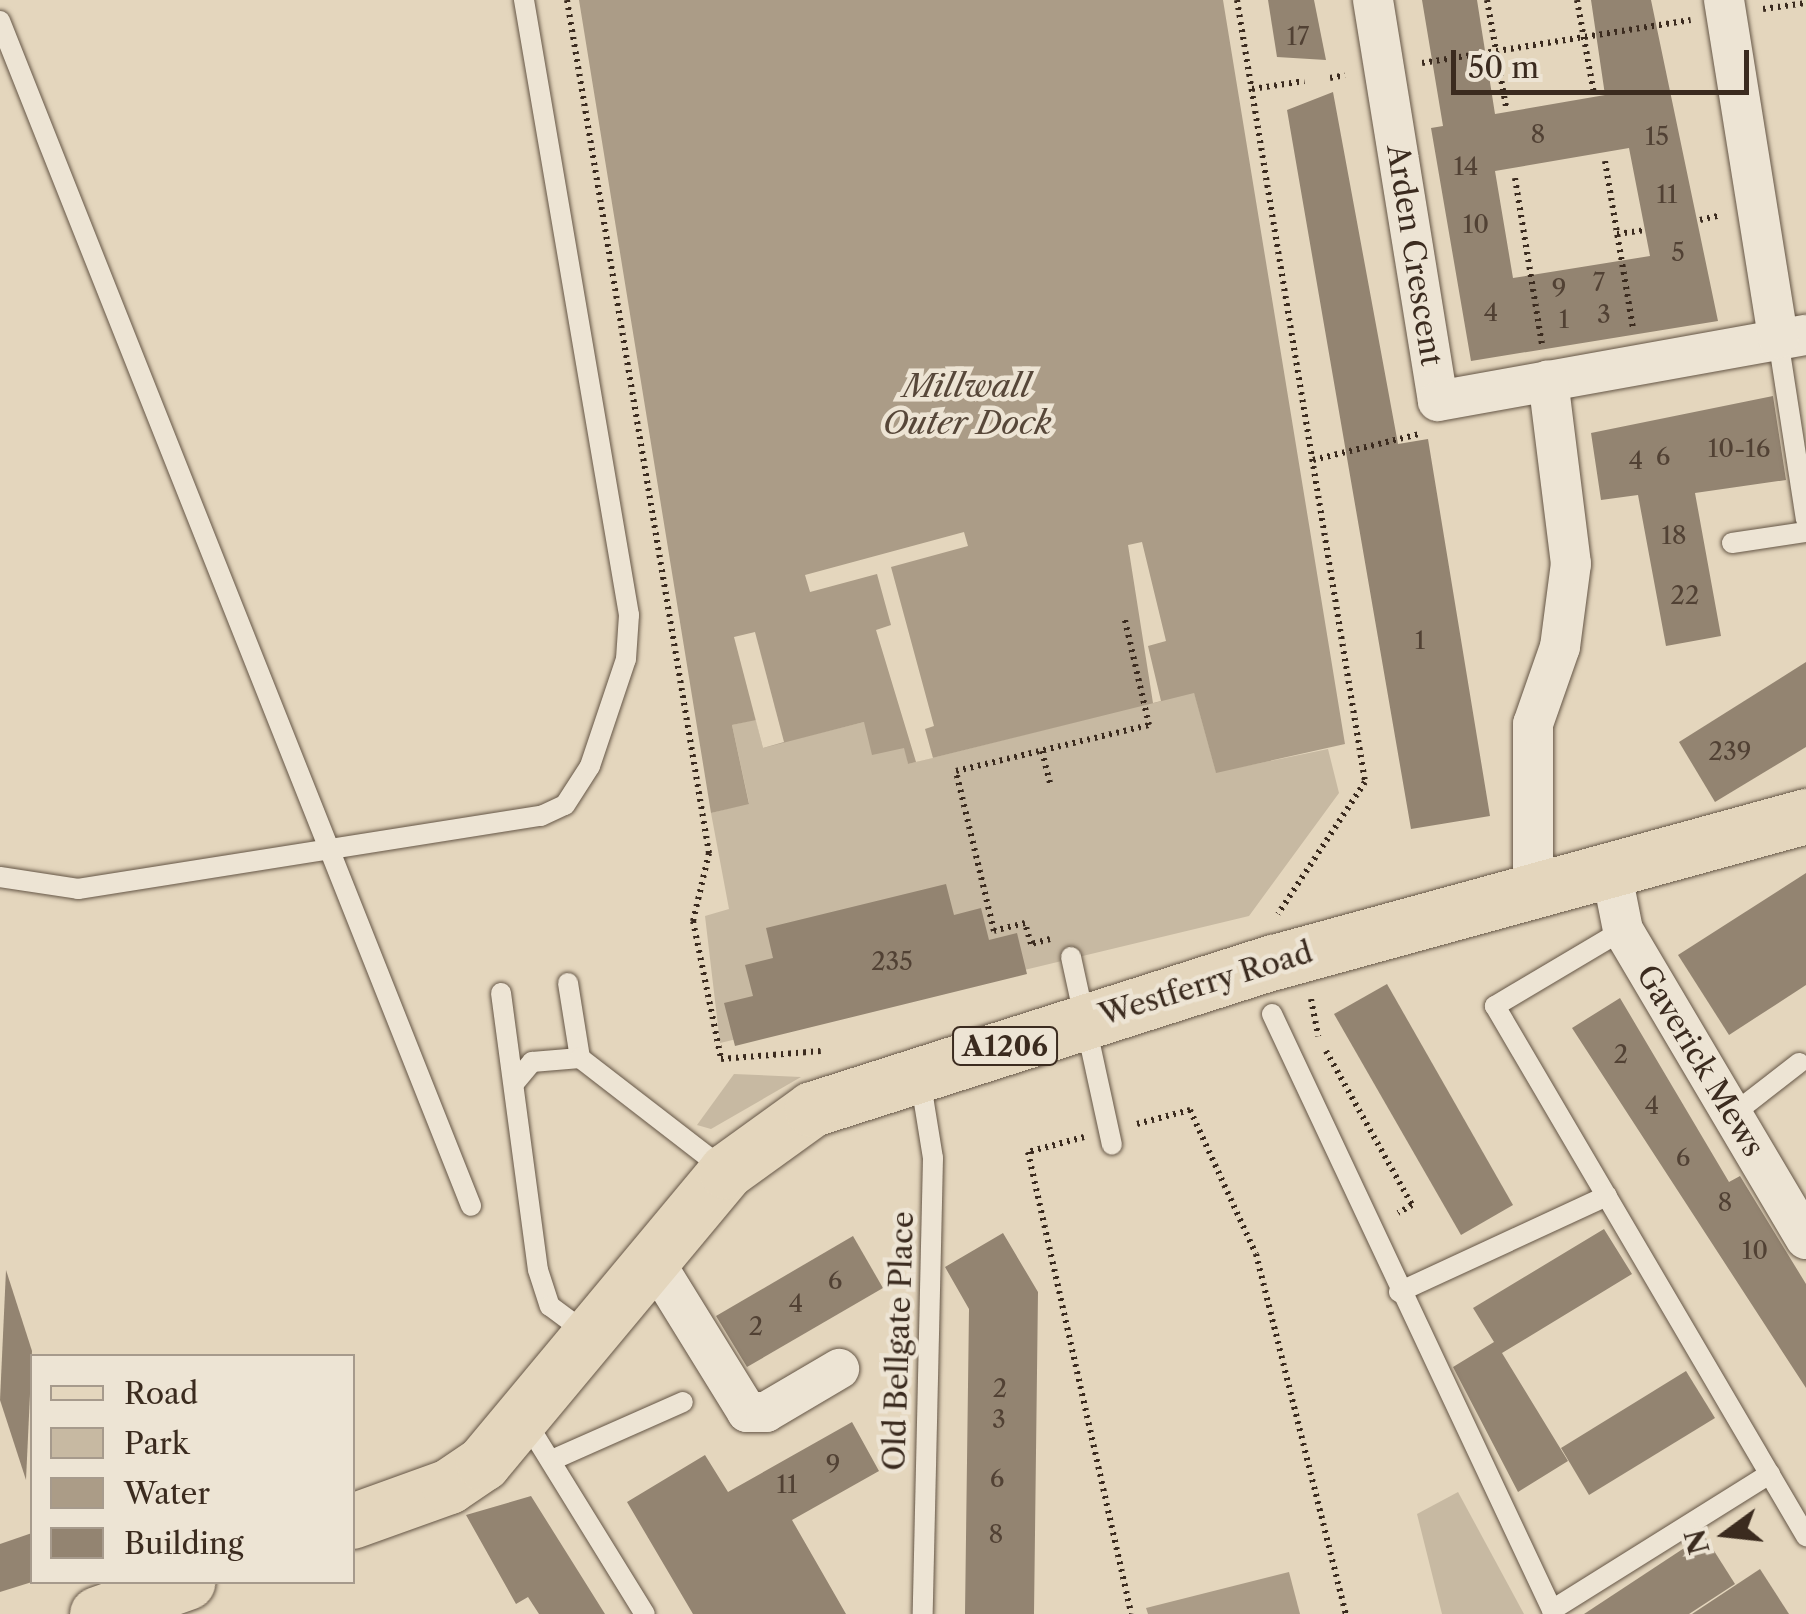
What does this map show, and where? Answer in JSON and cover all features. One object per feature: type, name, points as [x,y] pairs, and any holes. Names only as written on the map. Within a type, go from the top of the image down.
[{"type":"main road","name":"Westferry Road","points":[[355,1521],[450,1486],[538,1439],[590,1337],[652,1258],[726,1171],[812,1109],[918,1072],[1085,1022],[1282,976],[1533,893],[1612,875],[1806,816]]},
{"type":"main road","points":[[97,1614],[181,1584]]},
{"type":"street","name":"Arden Crescent","points":[[1373,0],[1438,400],[1792,337]]},
{"type":"street","points":[[1725,7],[1792,337]]},
{"type":"street","points":[[1533,893],[1532,724],[1560,647],[1571,564],[1548,380]]},
{"type":"street","name":"Gaverick Mews","points":[[1612,875],[1622,930],[1806,1239]]},
{"type":"street","points":[[652,1258],[748,1412],[766,1412],[838,1369]]},
{"type":"lane","points":[[0,877],[78,889],[564,806],[590,766],[626,660],[620,534],[524,0]]},
{"type":"lane","points":[[0,21],[470,1206]]},
{"type":"lane","points":[[1792,337],[1806,519]]},
{"type":"lane","points":[[1732,543],[1806,532]]},
{"type":"lane","points":[[1622,930],[1495,1006],[1806,1536]]},
{"type":"lane","points":[[1070,956],[1112,1145]]},
{"type":"lane","points":[[1282,976],[1368,1230],[1553,1612],[1770,1474]]},
{"type":"lane","points":[[568,983],[580,1058]]},
{"type":"lane","points":[[502,993],[538,1270],[550,1306],[590,1337]]},
{"type":"lane","points":[[516,1081],[532,1062],[580,1058],[726,1171]]},
{"type":"lane","points":[[1732,1115],[1799,1063]]},
{"type":"lane","name":"Old Bellgate Place","points":[[918,1072],[934,1158],[923,1614]]},
{"type":"lane","points":[[1399,1292],[1606,1196]]},
{"type":"lane","points":[[645,1614],[538,1439],[683,1402]]},
{"type":"path","points":[[567,0],[709,853],[693,920],[720,1059],[821,1051]]},
{"type":"path","points":[[1237,0],[1364,782],[1268,929],[1282,976],[1412,1204],[1368,1230]]},
{"type":"path","points":[[1488,0],[1506,108]]},
{"type":"path","points":[[1578,0],[1594,94]]},
{"type":"path","points":[[1384,68],[1584,36],[1725,7],[1806,3]]},
{"type":"path","points":[[1252,89],[1304,81]]},
{"type":"path","points":[[1605,162],[1639,364]]},
{"type":"path","points":[[1515,178],[1548,380]]},
{"type":"path","points":[[1617,234],[1645,230]]},
{"type":"path","points":[[1313,460],[1442,429],[1438,400]]},
{"type":"path","points":[[1061,936],[1031,944],[1026,923],[991,932],[956,771],[1149,726],[1124,620]]},
{"type":"path","points":[[1042,751],[1051,787]]},
{"type":"path","points":[[1125,1126],[1190,1110],[1256,1254],[1346,1614]]},
{"type":"path","points":[[1086,1118],[1090,1136],[1028,1152],[1132,1614]]},
{"type":"green space","points":[[1194,692],[1216,772],[1328,749],[1339,793],[1249,916],[720,1043],[705,916],[729,909],[711,813],[749,803],[732,725],[757,719],[763,747],[864,722],[905,748],[908,764]]},
{"type":"green space","points":[[734,1074],[801,1077],[711,1129],[697,1125]]},
{"type":"green space","points":[[1458,1492],[1524,1614],[1442,1614],[1417,1514]]},
{"type":"water","name":"Millwall Outer Dock","points":[[579,0],[1223,0],[1345,744],[1216,773],[1194,693],[908,764],[904,748],[872,755],[864,722],[763,748],[756,720],[732,725],[749,804],[711,813]]},
{"type":"water","points":[[1289,1572],[1300,1614],[1148,1614],[1146,1608]]},
{"type":"pier","points":[[964,532],[968,546],[891,567],[934,726],[925,729],[933,758],[916,762],[876,630],[891,625],[877,574],[810,592],[805,575]]},
{"type":"pier","points":[[1142,542],[1166,641],[1148,646],[1161,701],[1153,703],[1128,545]]},
{"type":"pier","points":[[755,632],[784,742],[763,748],[734,637]]},
{"type":"building","points":[[1268,0],[1314,0],[1326,60],[1277,57]]},
{"type":"building","points":[[1422,0],[1477,0],[1495,114],[1605,95],[1591,0],[1651,0],[1718,321],[1471,361],[1431,128],[1443,126]],"holes":[[[1629,148],[1650,256],[1513,278],[1495,171]]]},
{"type":"building","points":[[1333,92],[1398,444],[1428,439],[1490,816],[1411,829],[1287,110]]},
{"type":"building","points":[[1773,396],[1786,480],[1695,493],[1721,636],[1666,646],[1638,495],[1601,500],[1591,433]]},
{"type":"building","points":[[1806,662],[1806,747],[1715,802],[1679,742]]},
{"type":"building","points":[[1806,873],[1806,985],[1729,1035],[1678,955]]},
{"type":"building","points":[[946,884],[954,915],[981,908],[989,940],[1017,933],[1027,974],[735,1046],[724,1003],[753,996],[745,965],[773,958],[766,928]]},
{"type":"building","points":[[1387,984],[1513,1205],[1461,1235],[1334,1014]]},
{"type":"building","points":[[1620,998],[1729,1182],[1740,1176],[1806,1284],[1806,1388],[1572,1028]]},
{"type":"building","points":[[1604,1229],[1632,1274],[1502,1353],[1568,1461],[1518,1492],[1453,1367],[1494,1342],[1473,1308]]},
{"type":"building","points":[[1003,1233],[1038,1292],[1034,1614],[965,1614],[969,1309],[945,1267]]},
{"type":"building","points":[[853,1236],[883,1288],[747,1367],[716,1316]]},
{"type":"building","points":[[6,1270],[32,1351],[26,1480],[0,1400]]},
{"type":"building","points":[[1686,1371],[1715,1418],[1589,1495],[1561,1448]]},
{"type":"building","points":[[852,1422],[879,1471],[792,1520],[846,1614],[693,1614],[627,1502],[705,1455],[728,1492]]},
{"type":"building","points":[[531,1496],[605,1614],[539,1614],[528,1597],[516,1604],[466,1515]]},
{"type":"building","points":[[30,1534],[30,1583],[0,1592],[0,1544]]},
{"type":"building","points":[[1704,1535],[1735,1584],[1689,1614],[1584,1614]]},
{"type":"building","points":[[1760,1569],[1789,1614],[1692,1614]]}]
